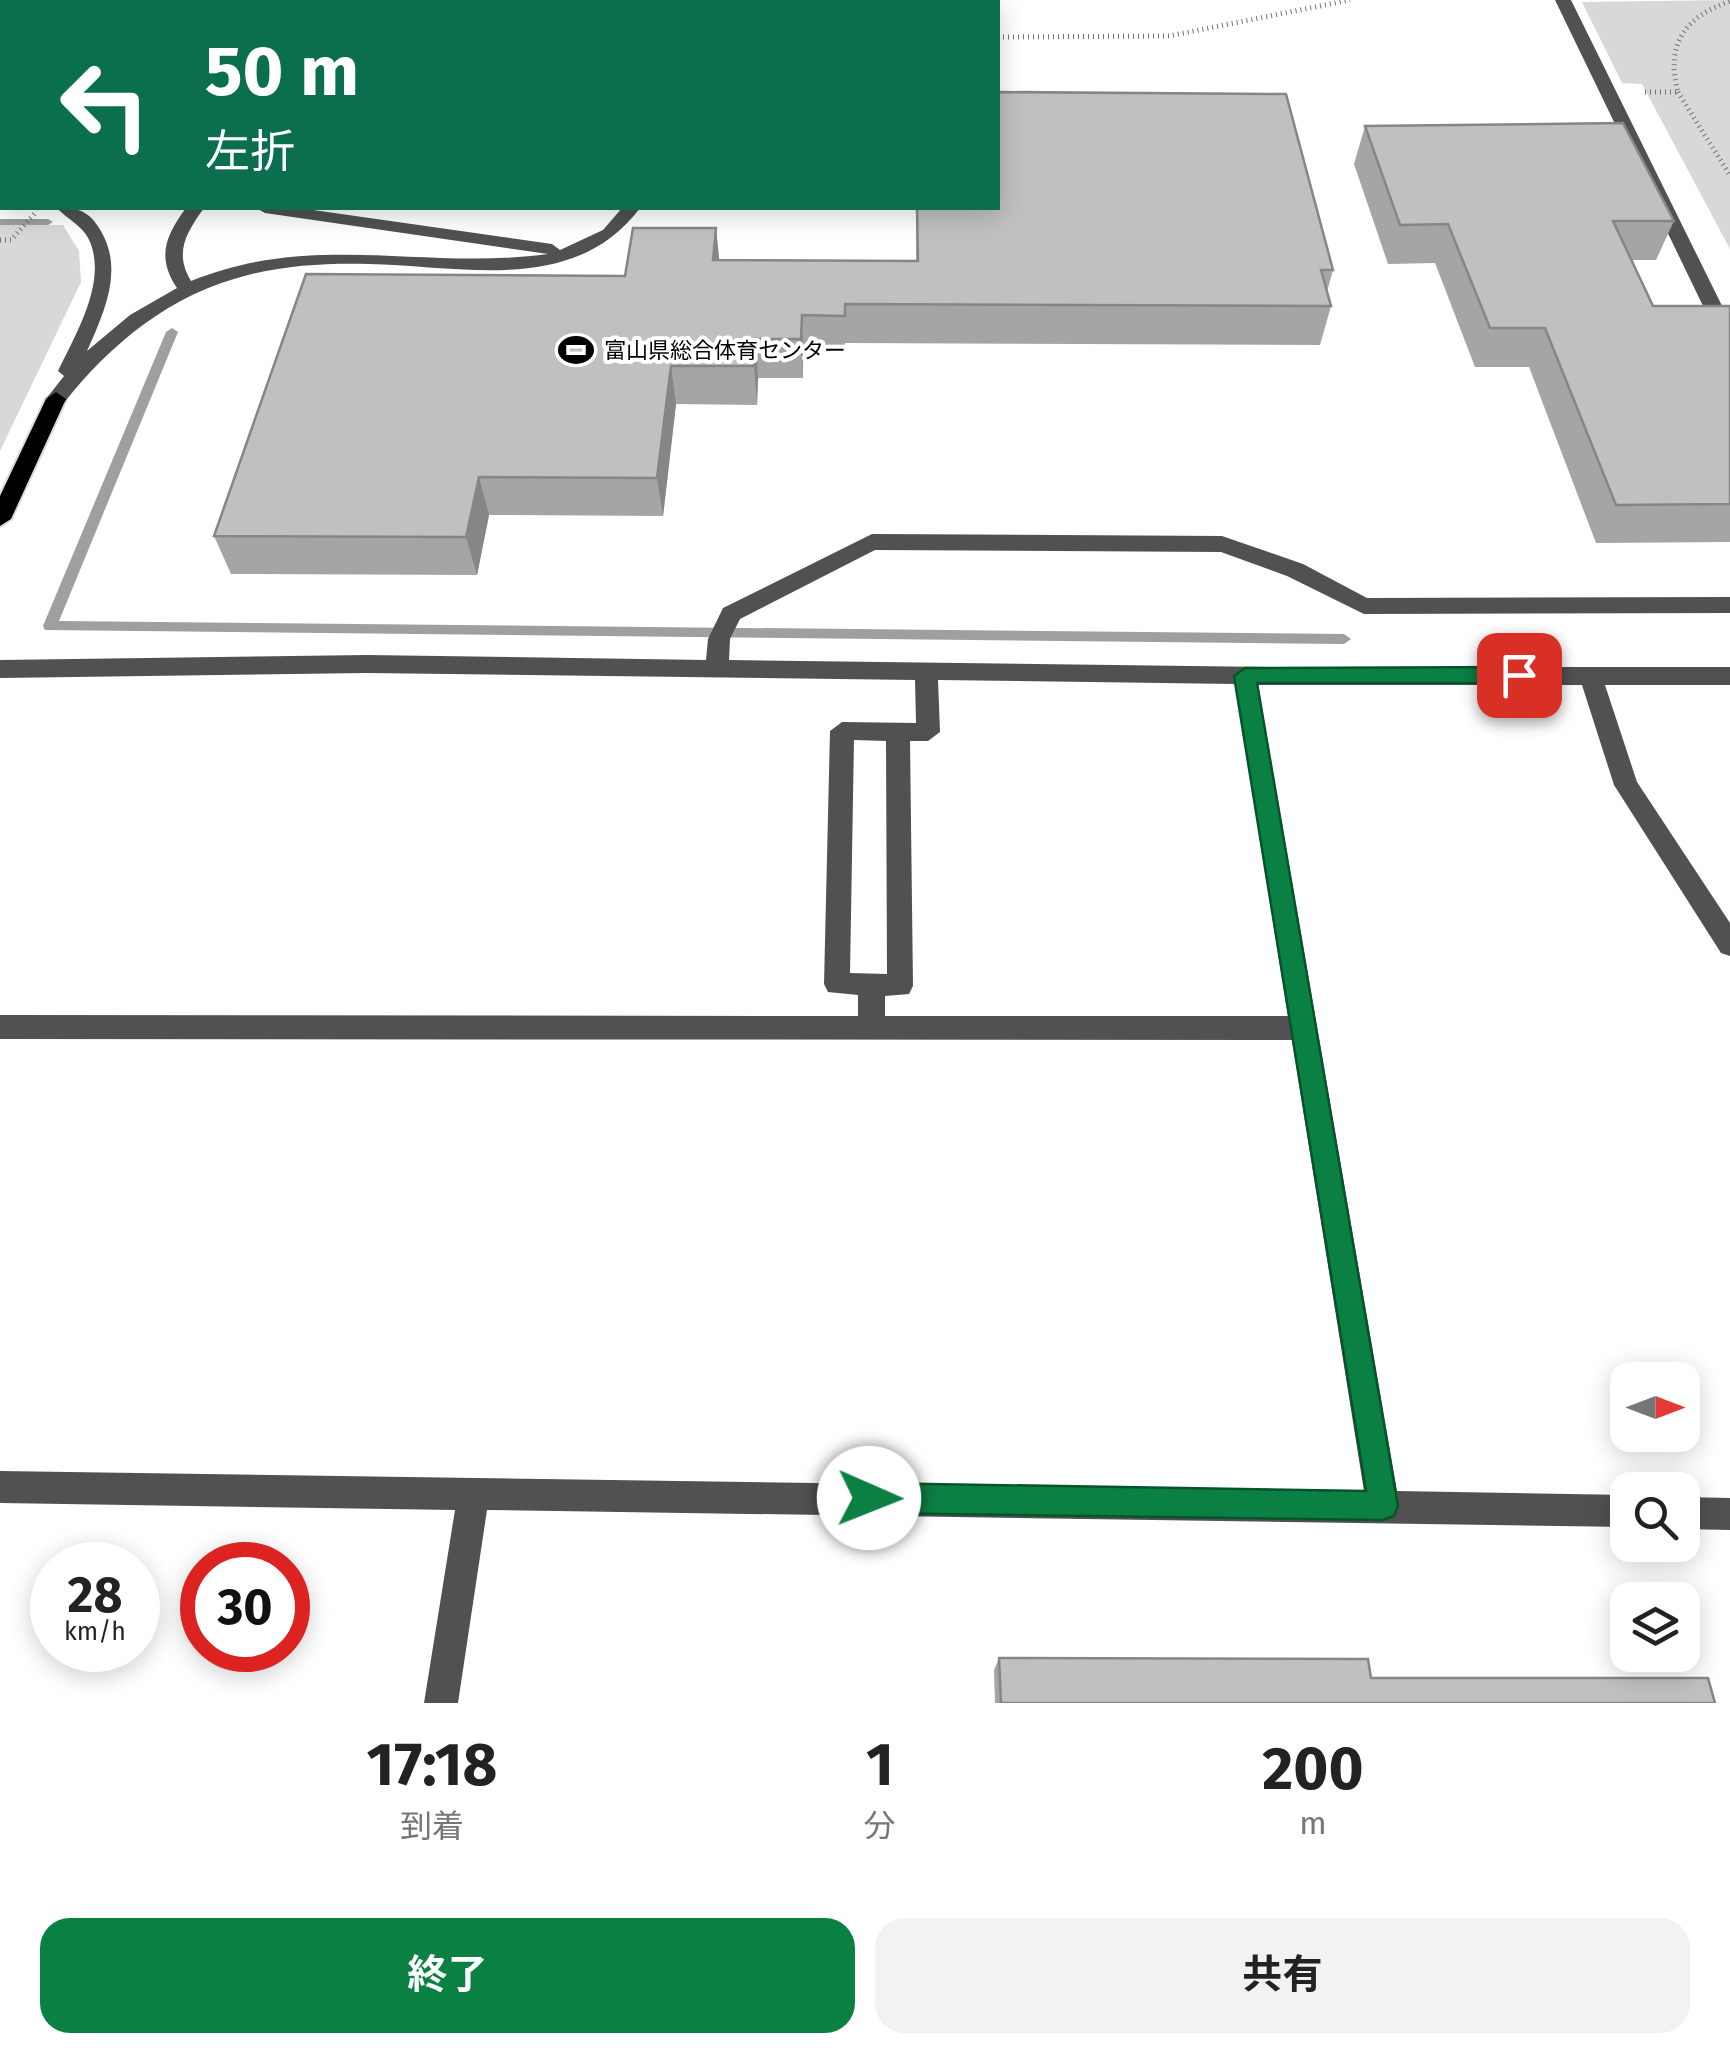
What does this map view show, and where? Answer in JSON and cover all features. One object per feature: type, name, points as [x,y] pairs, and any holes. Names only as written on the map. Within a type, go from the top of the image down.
[{"type":"main road","points":[[0,519],[56,399]]},
{"type":"street","points":[[1563,0],[1623,139],[1730,341]]},
{"type":"street","points":[[56,399],[104,288],[107,262],[91,227],[69,210]]},
{"type":"street","points":[[187,289],[170,264],[170,251],[179,228],[193,210]]},
{"type":"street","points":[[307,210],[538,248],[565,249],[605,237]]},
{"type":"street","points":[[56,399],[106,341],[187,289],[238,272],[309,261],[531,263],[560,257],[605,237],[629,210]]},
{"type":"street","points":[[716,669],[723,630],[731,614],[872,542],[1222,544],[1295,570],[1364,606],[1730,605]]},
{"type":"street","points":[[0,669],[367,664],[1245,676],[1730,676]]},
{"type":"street","points":[[898,732],[900,986],[837,984],[842,731],[928,732],[926,672]]},
{"type":"street","points":[[1590,675],[1626,786],[1730,945]]},
{"type":"street","points":[[1245,676],[1383,1506]]},
{"type":"street","points":[[871,984],[872,1026]]},
{"type":"street","points":[[0,1026],[1305,1028]]},
{"type":"street","points":[[0,1487],[1610,1511]]},
{"type":"street","points":[[441,1703],[474,1492]]},
{"type":"street","points":[[1700,1513],[1730,1514]]},
{"type":"path","points":[[1000,37],[1169,36],[1350,0]]},
{"type":"path","points":[[1729,174],[1678,92],[1671,73],[1675,38],[1698,14],[1730,1]]},
{"type":"path","points":[[1605,95],[1678,92]]},
{"type":"path","points":[[0,240],[11,240],[36,212]]},
{"type":"shaded area","points":[[1730,0],[1730,249],[1642,84],[1622,83],[1582,2]]},
{"type":"shaded area","points":[[0,225],[63,225],[79,251],[81,282],[0,451]]},
{"type":"building","name":"富山県総合体育センター","points":[[1000,92],[1286,94],[1333,270],[1321,270],[1331,306],[845,304],[845,316],[802,315],[801,339],[756,339],[754,366],[671,366],[657,478],[479,477],[466,537],[214,536],[306,274],[625,276],[633,228],[716,228],[713,260],[918,261],[917,210],[1000,210]]},
{"type":"building","points":[[1623,123],[1674,221],[1613,221],[1653,306],[1730,306],[1730,504],[1616,505],[1545,328],[1490,328],[1448,224],[1400,225],[1365,126]]},
{"type":"building","points":[[999,1658],[1368,1659],[1371,1678],[1708,1678],[1715,1703],[1001,1703]]},
{"type":"waterway","points":[[0,222],[48,222]]},
{"type":"waterway","points":[[172,332],[50,626],[1344,639]]},
{"type":"place","name":"富山県総合体育センター","points":[[576,350]]},
{"type":"route","points":[[869,1498],[1383,1506],[1245,676],[1519,675]]}]
